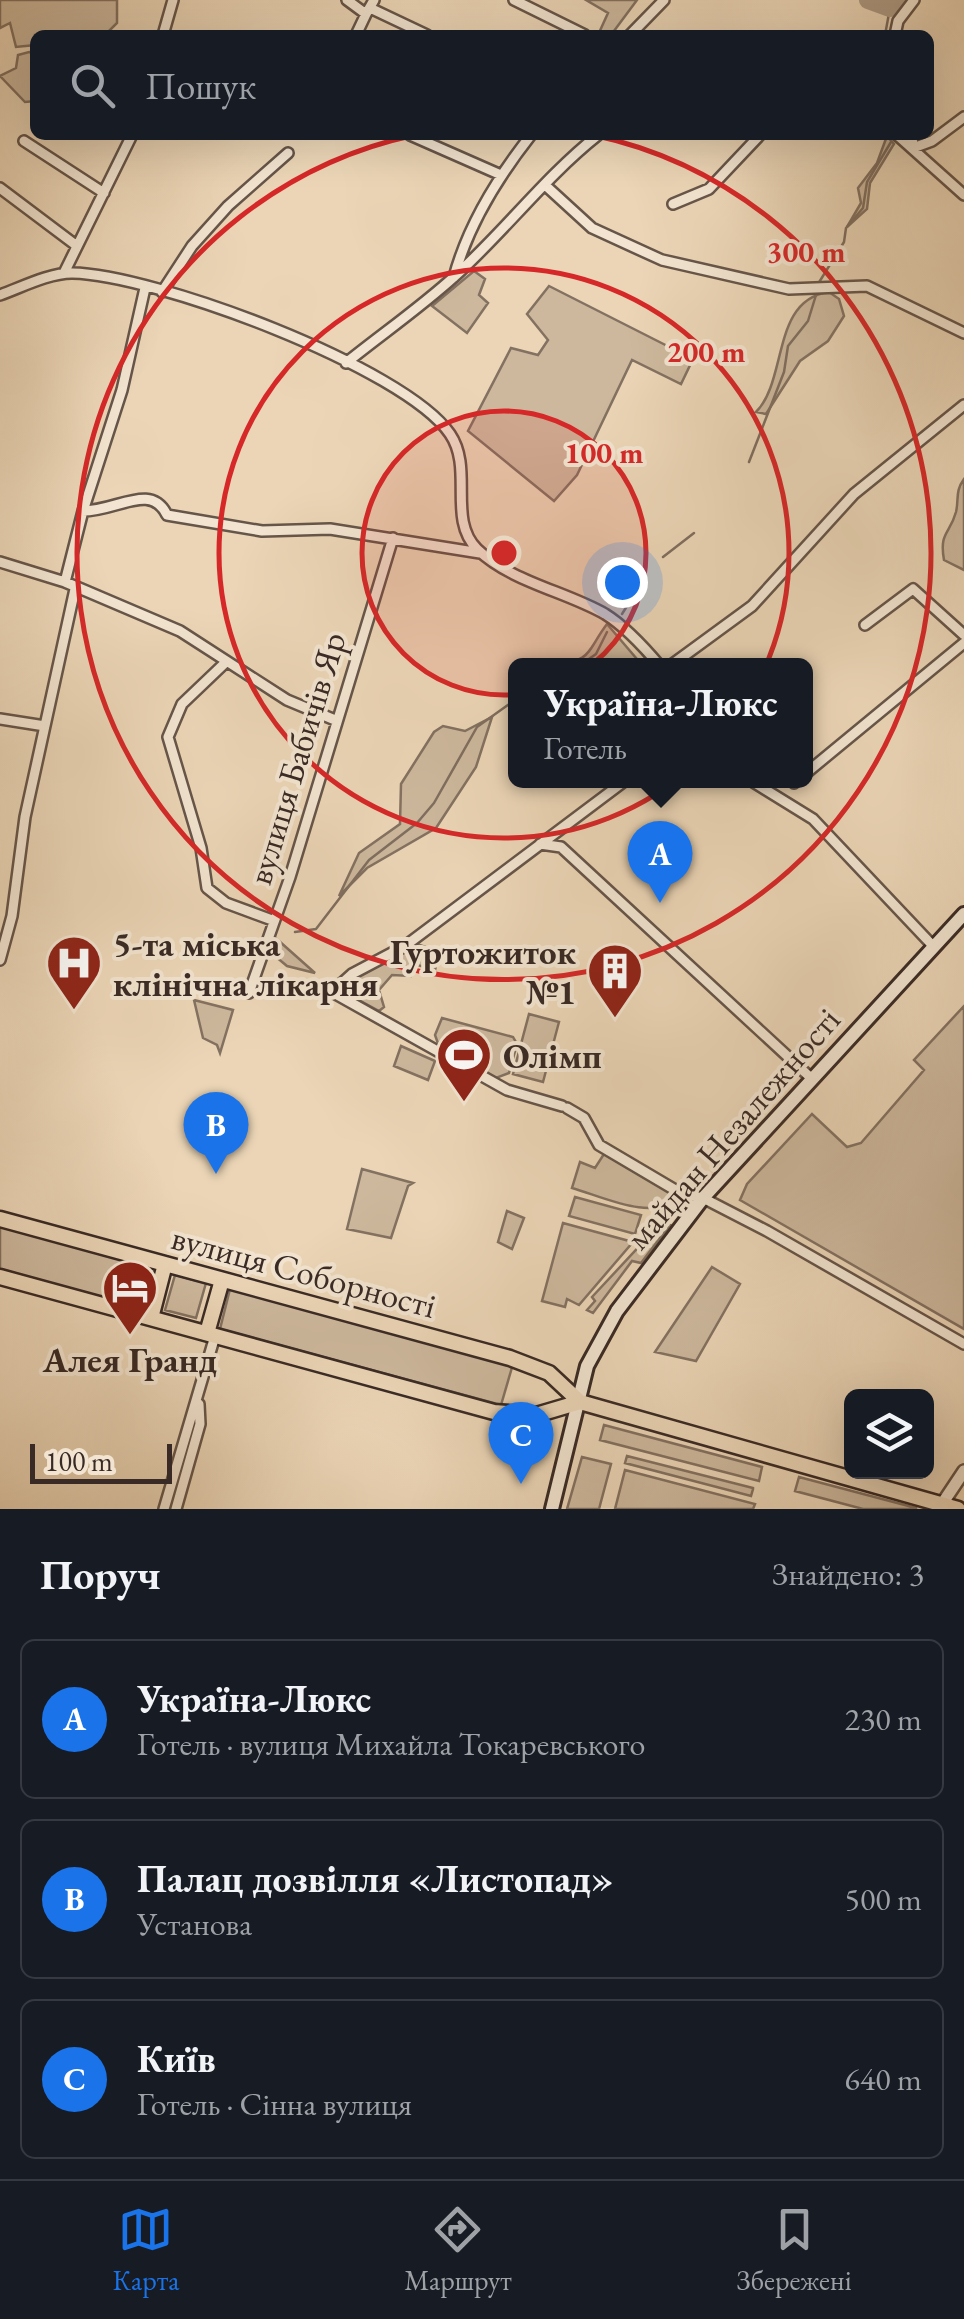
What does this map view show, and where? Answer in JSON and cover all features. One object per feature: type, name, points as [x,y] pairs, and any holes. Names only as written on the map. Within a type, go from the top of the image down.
[{"type":"main road","name":"майдан Незалежності","points":[[552,1509],[594,1350],[703,1198],[964,914]]},
{"type":"main road","name":"вулиця Соборності","points":[[0,1219],[510,1358],[549,1373],[580,1402],[958,1509]]},
{"type":"main road","points":[[151,1318],[165,1264]]},
{"type":"main road","name":"вулиця Соборності","points":[[0,1277],[494,1412],[536,1414],[580,1402]]},
{"type":"main road","points":[[211,1335],[222,1280]]},
{"type":"street","points":[[163,30],[172,0]]},
{"type":"street","points":[[347,0],[416,30]]},
{"type":"street","points":[[514,0],[575,30]]},
{"type":"street","points":[[635,30],[664,0]]},
{"type":"street","points":[[896,30],[914,0]]},
{"type":"street","points":[[934,140],[964,117]]},
{"type":"street","points":[[64,274],[130,140]]},
{"type":"street","points":[[421,140],[501,175]]},
{"type":"street","points":[[454,276],[467,239],[501,175],[526,140]]},
{"type":"street","points":[[346,362],[454,276],[544,185],[553,171],[592,140]]},
{"type":"street","points":[[673,204],[709,189],[755,140]]},
{"type":"street","points":[[903,140],[964,195]]},
{"type":"street","points":[[912,140],[913,148]]},
{"type":"street","points":[[913,148],[933,140]]},
{"type":"street","points":[[24,141],[104,193]]},
{"type":"street","points":[[162,292],[192,246],[228,206],[288,153]]},
{"type":"street","points":[[544,185],[592,228],[662,260],[790,290],[874,288],[964,333]]},
{"type":"street","points":[[0,188],[77,246]]},
{"type":"street","points":[[0,295],[64,274],[145,288],[275,330],[346,362],[424,406],[449,433],[462,463],[465,529],[482,553]]},
{"type":"street","points":[[65,582],[122,390],[145,288]]},
{"type":"street","points":[[681,658],[752,606],[854,494],[964,405]]},
{"type":"street","points":[[83,511],[112,509],[147,498],[158,502],[168,515],[216,524],[280,532],[330,529],[482,553],[614,620],[652,658]]},
{"type":"street","name":"вулиця Бабичів Яр","points":[[249,994],[290,878],[334,720],[393,538]]},
{"type":"street","points":[[0,562],[65,582],[168,625],[209,645],[226,662],[287,700],[334,720]]},
{"type":"street","points":[[0,960],[75,589]]},
{"type":"street","points":[[865,625],[913,589],[964,635]]},
{"type":"street","points":[[813,767],[964,643]]},
{"type":"street","points":[[226,662],[182,704],[172,720],[168,744],[201,848],[208,888],[226,902],[272,920]]},
{"type":"street","points":[[0,720],[45,726]]},
{"type":"street","points":[[616,788],[405,946],[352,974],[332,992],[507,1090],[564,1107],[584,1118],[599,1145],[682,1194],[703,1198],[964,1344]]},
{"type":"street","points":[[763,788],[813,820],[934,946]]},
{"type":"street","points":[[561,847],[572,822]]},
{"type":"street","points":[[538,846],[552,843],[561,847],[811,1078]]},
{"type":"street","points":[[164,1509],[199,1391],[211,1335]]},
{"type":"street","points":[[176,1509],[200,1424],[199,1391]]},
{"type":"street","points":[[941,1507],[964,1471]]},
{"type":"shaded area","points":[[0,0],[117,0],[117,23],[110,30],[30,30],[30,46],[16,47],[10,23],[0,28]]},
{"type":"shaded area","points":[[586,0],[637,0],[615,30],[600,30],[608,13]]},
{"type":"shaded area","points":[[30,52],[30,102],[25,102],[0,76],[16,68],[18,55]]},
{"type":"shaded area","points":[[886,140],[890,140],[894,144],[870,183],[867,209],[847,227],[861,203],[858,188],[877,163]]},
{"type":"shaded area","points":[[474,271],[485,279],[479,295],[488,303],[467,333],[432,306]]},
{"type":"shaded area","points":[[549,286],[693,359],[681,384],[632,360],[577,475],[554,501],[468,431],[511,348],[538,355],[548,340],[527,314]]},
{"type":"shaded area","points":[[829,292],[839,299],[844,316],[828,341],[800,361],[766,414],[756,412],[773,381],[789,325],[798,310],[811,298]]},
{"type":"shaded area","points":[[964,479],[964,570],[944,560],[943,551]]},
{"type":"shaded area","points":[[607,624],[636,658],[582,658]]},
{"type":"shaded area","points":[[492,717],[476,767],[436,828],[367,868],[339,896],[359,853],[400,824],[401,784],[434,732],[443,726],[465,731]]},
{"type":"shaded area","points":[[270,933],[315,973],[287,966],[269,951]]},
{"type":"shaded area","points":[[414,943],[440,952],[435,970],[414,964],[411,976],[392,975],[379,990],[384,1007],[379,1011],[346,993],[355,977]]},
{"type":"shaded area","points":[[194,1000],[233,1010],[220,1053],[217,1045],[203,1038]]},
{"type":"shaded area","points":[[964,1006],[964,1329],[740,1200],[747,1184],[812,1114],[847,1147],[861,1143],[924,1070],[914,1060]]},
{"type":"shaded area","points":[[529,1014],[559,1022],[543,1082],[513,1074]]},
{"type":"shaded area","points":[[442,1018],[513,1037],[517,1044],[509,1073],[496,1078],[440,1049],[435,1035]]},
{"type":"shaded area","points":[[401,1046],[435,1061],[428,1080],[394,1066]]},
{"type":"shaded area","points":[[604,1154],[677,1197],[655,1208],[642,1208],[572,1188],[580,1162],[595,1168]]},
{"type":"shaded area","points":[[362,1169],[413,1183],[408,1186],[391,1238],[347,1229]]},
{"type":"shaded area","points":[[575,1197],[641,1215],[635,1234],[569,1216]]},
{"type":"shaded area","points":[[507,1211],[524,1218],[512,1249],[498,1242]]},
{"type":"shaded area","points":[[563,1223],[633,1242],[579,1305],[567,1299],[565,1307],[542,1301]]},
{"type":"shaded area","points":[[661,1223],[670,1225],[641,1263],[632,1261],[593,1313],[587,1310],[595,1301],[592,1297]]},
{"type":"shaded area","points":[[0,1226],[149,1267],[138,1307],[0,1269]]},
{"type":"shaded area","points":[[712,1267],[740,1284],[696,1361],[655,1352]]},
{"type":"shaded area","points":[[175,1275],[206,1283],[196,1318],[165,1310]]},
{"type":"shaded area","points":[[230,1289],[513,1364],[501,1405],[220,1329]]},
{"type":"shaded area","points":[[604,1425],[762,1467],[759,1481],[600,1440]]},
{"type":"shaded area","points":[[627,1456],[753,1488],[751,1496],[625,1463]]},
{"type":"shaded area","points":[[582,1457],[611,1464],[599,1509],[567,1509]]},
{"type":"shaded area","points":[[625,1470],[755,1504],[753,1509],[615,1509]]},
{"type":"shaded area","points":[[799,1477],[916,1509],[863,1509],[795,1491]]},
{"type":"waterway","points":[[868,0],[890,8],[904,0]]},
{"type":"waterway","points":[[886,30],[890,8]]},
{"type":"waterway","points":[[818,284],[844,242],[846,228],[863,208],[867,182],[891,142]]},
{"type":"waterway","points":[[749,462],[784,372],[788,346],[808,321],[816,295]]},
{"type":"waterway","points":[[663,557],[694,533]]},
{"type":"waterway","points":[[622,614],[639,587]]},
{"type":"waterway","points":[[590,658],[607,632]]},
{"type":"waterway","points":[[295,932],[316,929],[369,860],[417,823],[434,803],[477,727],[508,705]]},
{"type":"place","name":"Україна-Люкс","points":[[660,903]]},
{"type":"place","name":"5-та міська клінічна лікарня","points":[[74,1012]]},
{"type":"place","name":"Гуртожиток №1","points":[[615,1020]]},
{"type":"place","name":"Олімп","points":[[464,1104]]},
{"type":"place","name":"Палац дозвілля «Листопад»","points":[[216,1174]]},
{"type":"place","name":"Алея Гранд","points":[[130,1337]]},
{"type":"place","name":"Київ","points":[[521,1484]]}]
